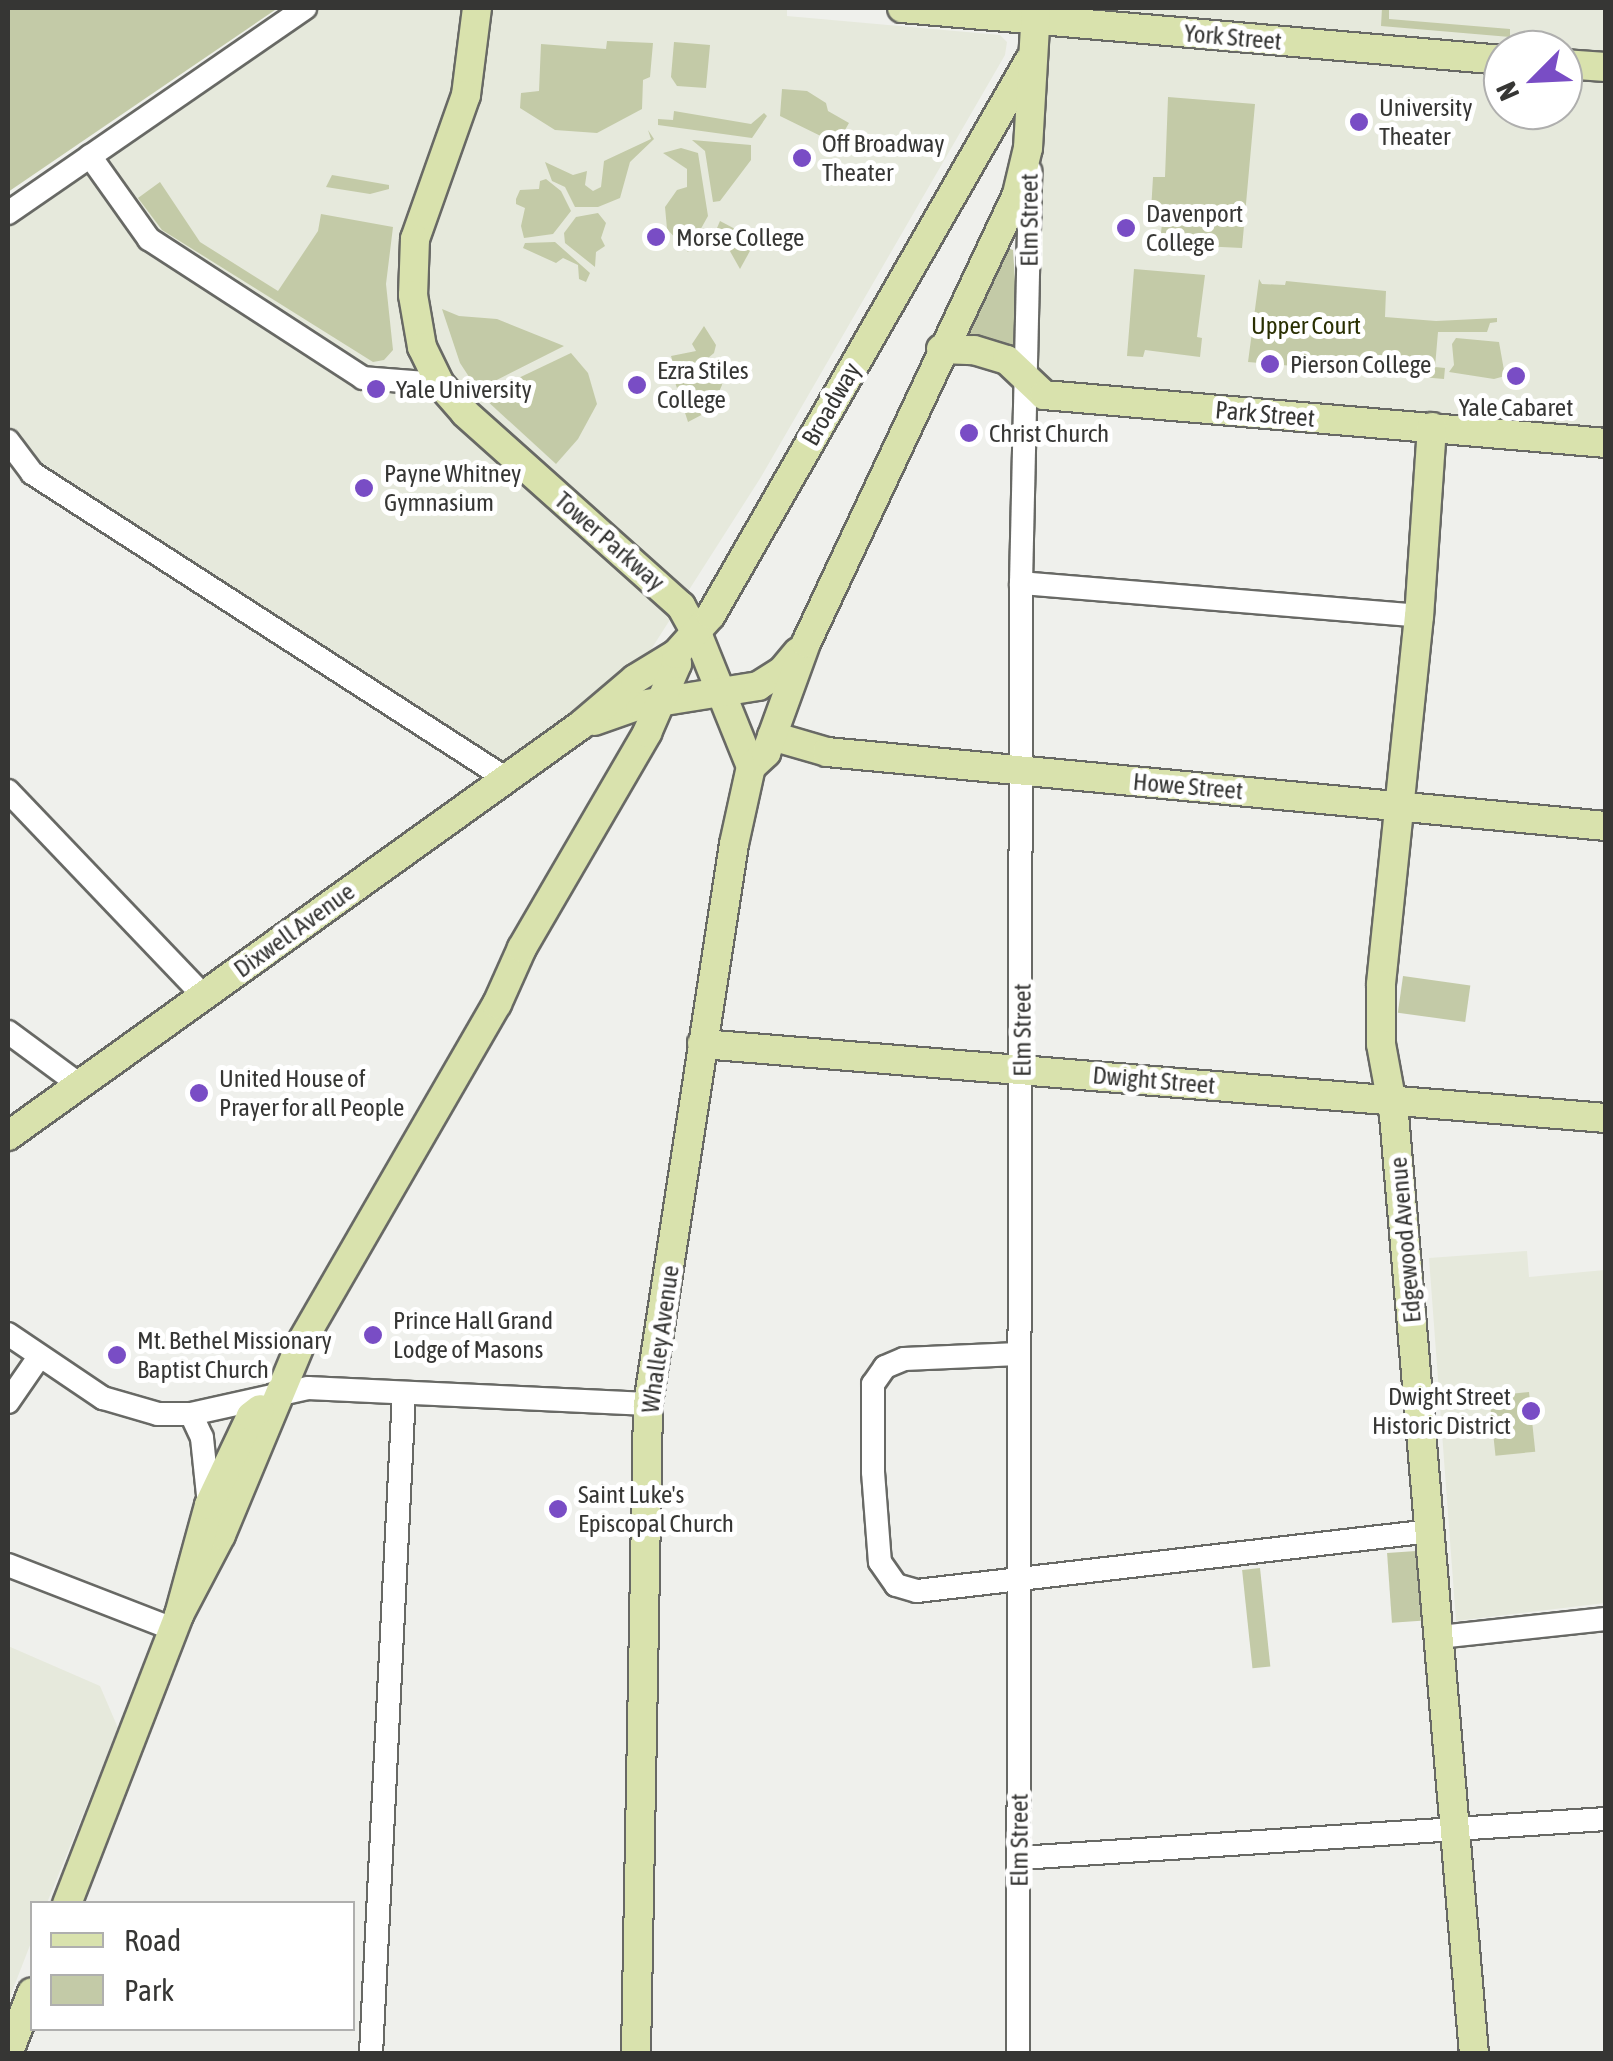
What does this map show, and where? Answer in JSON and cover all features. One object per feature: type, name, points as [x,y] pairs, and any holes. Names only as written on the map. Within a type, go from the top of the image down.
[{"type":"main road","name":"Tower Parkway","points":[[477,8],[466,95],[415,239],[412,295],[422,346],[440,384],[464,413],[670,594],[684,645],[722,692],[751,767]]},
{"type":"main road","name":"York Street","points":[[902,8],[1035,13],[1483,58]]},
{"type":"main road","name":"Elm Street","points":[[1025,162],[1035,13]]},
{"type":"main road","name":"Broadway","points":[[684,645],[710,615],[1032,55]]},
{"type":"main road","points":[[806,644],[941,349],[1010,212],[1025,162],[992,142],[978,147]]},
{"type":"main road","name":"Park Street","points":[[941,349],[996,355],[1044,394],[1058,396],[1606,443]]},
{"type":"main road","name":"Edgewood Avenue","points":[[1432,428],[1419,616],[1380,985],[1381,1044],[1392,1100],[1474,2054]]},
{"type":"main road","name":"Dixwell Avenue","points":[[581,726],[640,706],[770,680],[806,644]]},
{"type":"main road","name":"Whalley Avenue","points":[[636,2054],[648,1404],[734,844],[751,767],[772,736],[806,644]]},
{"type":"main road","points":[[176,1622],[221,1535],[301,1343],[497,1004],[522,948],[638,748],[684,645]]},
{"type":"main road","name":"Dixwell Avenue","points":[[8,1136],[581,726],[629,684],[684,645]]},
{"type":"main road","name":"Howe Street","points":[[772,736],[827,752],[1606,826]]},
{"type":"main road","name":"Dwight Street","points":[[702,1044],[1606,1118]]},
{"type":"main road","points":[[68,1901],[176,1622],[208,1505],[251,1416],[277,1394]]},
{"type":"main road","points":[[8,2054],[30,1997]]},
{"type":"street","points":[[8,213],[304,8]]},
{"type":"street","points":[[90,156],[149,239],[375,382],[440,384]]},
{"type":"street","name":"Elm Street","points":[[1018,2054],[1025,162]]},
{"type":"street","points":[[375,382],[422,346]]},
{"type":"street","points":[[8,441],[32,473],[506,778]]},
{"type":"street","points":[[1022,584],[1419,616]]},
{"type":"street","points":[[8,791],[203,996]]},
{"type":"street","points":[[8,1032],[80,1084]]},
{"type":"street","points":[[8,1334],[82,1386],[126,1408],[191,1414],[308,1388],[648,1404]]},
{"type":"street","points":[[1018,1354],[904,1359],[885,1368],[873,1384],[880,1562],[896,1586],[917,1590],[1430,1531]]},
{"type":"street","points":[[8,1402],[40,1356]]},
{"type":"street","points":[[371,2054],[404,1394]]},
{"type":"street","points":[[191,1414],[202,1438],[208,1505]]},
{"type":"street","points":[[8,1565],[176,1622]]},
{"type":"street","points":[[1440,1637],[1606,1619]]},
{"type":"street","points":[[1020,1858],[1606,1819]]},
{"type":"shaded area","name":"Yale University","points":[[305,8],[787,8],[787,16],[1000,35],[1007,42],[1005,55],[761,477],[629,684],[505,778],[32,473],[8,441],[8,213]]},
{"type":"shaded area","points":[[902,8],[1605,8],[1605,443],[1033,388],[1035,19]]},
{"type":"shaded area","points":[[1527,1251],[1529,1277],[1605,1270],[1605,1603],[1456,1621],[1429,1258]]},
{"type":"shaded area","points":[[8,1646],[100,1686],[118,1728],[48,1901],[30,1901],[30,1945],[8,2002]]},
{"type":"green space","points":[[8,8],[278,8],[8,192]]},
{"type":"green space","points":[[1382,8],[1389,8],[1389,19],[1510,30],[1483,30],[1483,35],[1381,26]]},
{"type":"green space","points":[[607,41],[653,43],[650,77],[643,80],[642,109],[597,133],[555,130],[520,108],[521,93],[539,91],[541,44],[606,49]]},
{"type":"green space","points":[[674,42],[710,45],[706,88],[677,86],[671,77]]},
{"type":"green space","points":[[782,89],[807,91],[826,103],[828,111],[849,123],[837,144],[780,116]]},
{"type":"green space","points":[[1168,97],[1255,104],[1242,248],[1160,244],[1163,212],[1151,211],[1153,177],[1165,177]]},
{"type":"green space","points":[[674,111],[751,124],[764,113],[767,116],[752,138],[658,125],[658,119],[673,120]]},
{"type":"green space","points":[[648,130],[654,139],[630,162],[620,198],[598,207],[575,207],[565,187],[552,181],[545,162],[573,175],[587,171],[585,185],[593,191],[601,187],[604,161],[651,139]]},
{"type":"green space","points":[[692,140],[751,145],[751,160],[720,201],[713,202],[705,151]]},
{"type":"green space","points":[[681,148],[698,153],[708,216],[688,252],[667,229],[665,207],[677,190],[687,187],[687,169],[663,153]]},
{"type":"green space","points":[[332,175],[389,185],[389,189],[370,194],[326,187]]},
{"type":"green space","points":[[546,179],[561,191],[571,211],[553,234],[524,238],[521,226],[525,208],[516,204],[516,199],[520,190],[539,189],[540,181]]},
{"type":"green space","points":[[160,182],[200,242],[278,291],[318,231],[321,214],[393,227],[386,284],[393,350],[384,360],[373,362],[162,230],[138,198]]},
{"type":"green space","points":[[598,213],[606,223],[601,238],[605,246],[596,252],[595,267],[565,243],[564,233],[576,217]]},
{"type":"green space","points":[[720,221],[756,240],[740,269],[717,228]]},
{"type":"green space","points":[[555,242],[590,273],[586,282],[579,279],[578,265],[563,258],[556,263],[523,248],[525,243]]},
{"type":"green space","points":[[1005,247],[1013,250],[1019,342],[1010,349],[959,338]]},
{"type":"green space","points":[[1134,269],[1205,275],[1197,337],[1202,338],[1200,357],[1145,350],[1143,357],[1127,356]]},
{"type":"green space","name":"Upper Court","points":[[1259,279],[1262,284],[1285,285],[1286,281],[1386,291],[1385,317],[1436,321],[1497,318],[1497,322],[1490,323],[1487,332],[1438,332],[1435,367],[1445,368],[1444,379],[1248,362]]},
{"type":"green space","points":[[442,309],[459,316],[497,319],[564,346],[487,385],[475,386],[460,363]]},
{"type":"green space","points":[[704,326],[716,345],[714,353],[695,369],[675,370],[671,356],[696,351],[692,344]]},
{"type":"green space","points":[[1456,338],[1499,342],[1505,376],[1494,379],[1449,372],[1454,365],[1452,344]]},
{"type":"green space","points":[[571,353],[588,373],[597,404],[578,439],[556,464],[485,399],[491,391]]},
{"type":"green space","points":[[718,357],[724,357],[722,385],[711,410],[688,422],[674,379],[695,375]]},
{"type":"green space","points":[[1403,976],[1470,985],[1465,1022],[1398,1013]]},
{"type":"green space","points":[[1529,1392],[1535,1452],[1495,1456],[1489,1396]]},
{"type":"green space","points":[[1416,1551],[1421,1621],[1392,1623],[1387,1553]]},
{"type":"green space","points":[[1260,1568],[1270,1666],[1252,1668],[1242,1570]]},
{"type":"place","name":"University Theater","points":[[1359,122]]},
{"type":"place","name":"Off Broadway Theater","points":[[802,158]]},
{"type":"place","name":"Davenport College","points":[[1126,228]]},
{"type":"place","name":"Morse College","points":[[656,237]]},
{"type":"place","name":"Pierson College","points":[[1270,364]]},
{"type":"place","name":"Yale Cabaret","points":[[1516,376]]},
{"type":"place","name":"Ezra Stiles College","points":[[637,385]]},
{"type":"place","name":"Yale University","points":[[376,389]]},
{"type":"place","name":"Christ Church","points":[[969,433]]},
{"type":"place","name":"Payne Whitney Gymnasium","points":[[364,488]]},
{"type":"place","name":"United House of Prayer for all People","points":[[199,1093]]},
{"type":"place","name":"Prince Hall Grand Lodge of Masons","points":[[373,1335]]},
{"type":"place","name":"Mt. Bethel Missionary Baptist Church","points":[[117,1355]]},
{"type":"place","name":"Dwight Street Historic District","points":[[1531,1411]]},
{"type":"place","name":"Saint Luke's Episcopal Church","points":[[558,1509]]}]
